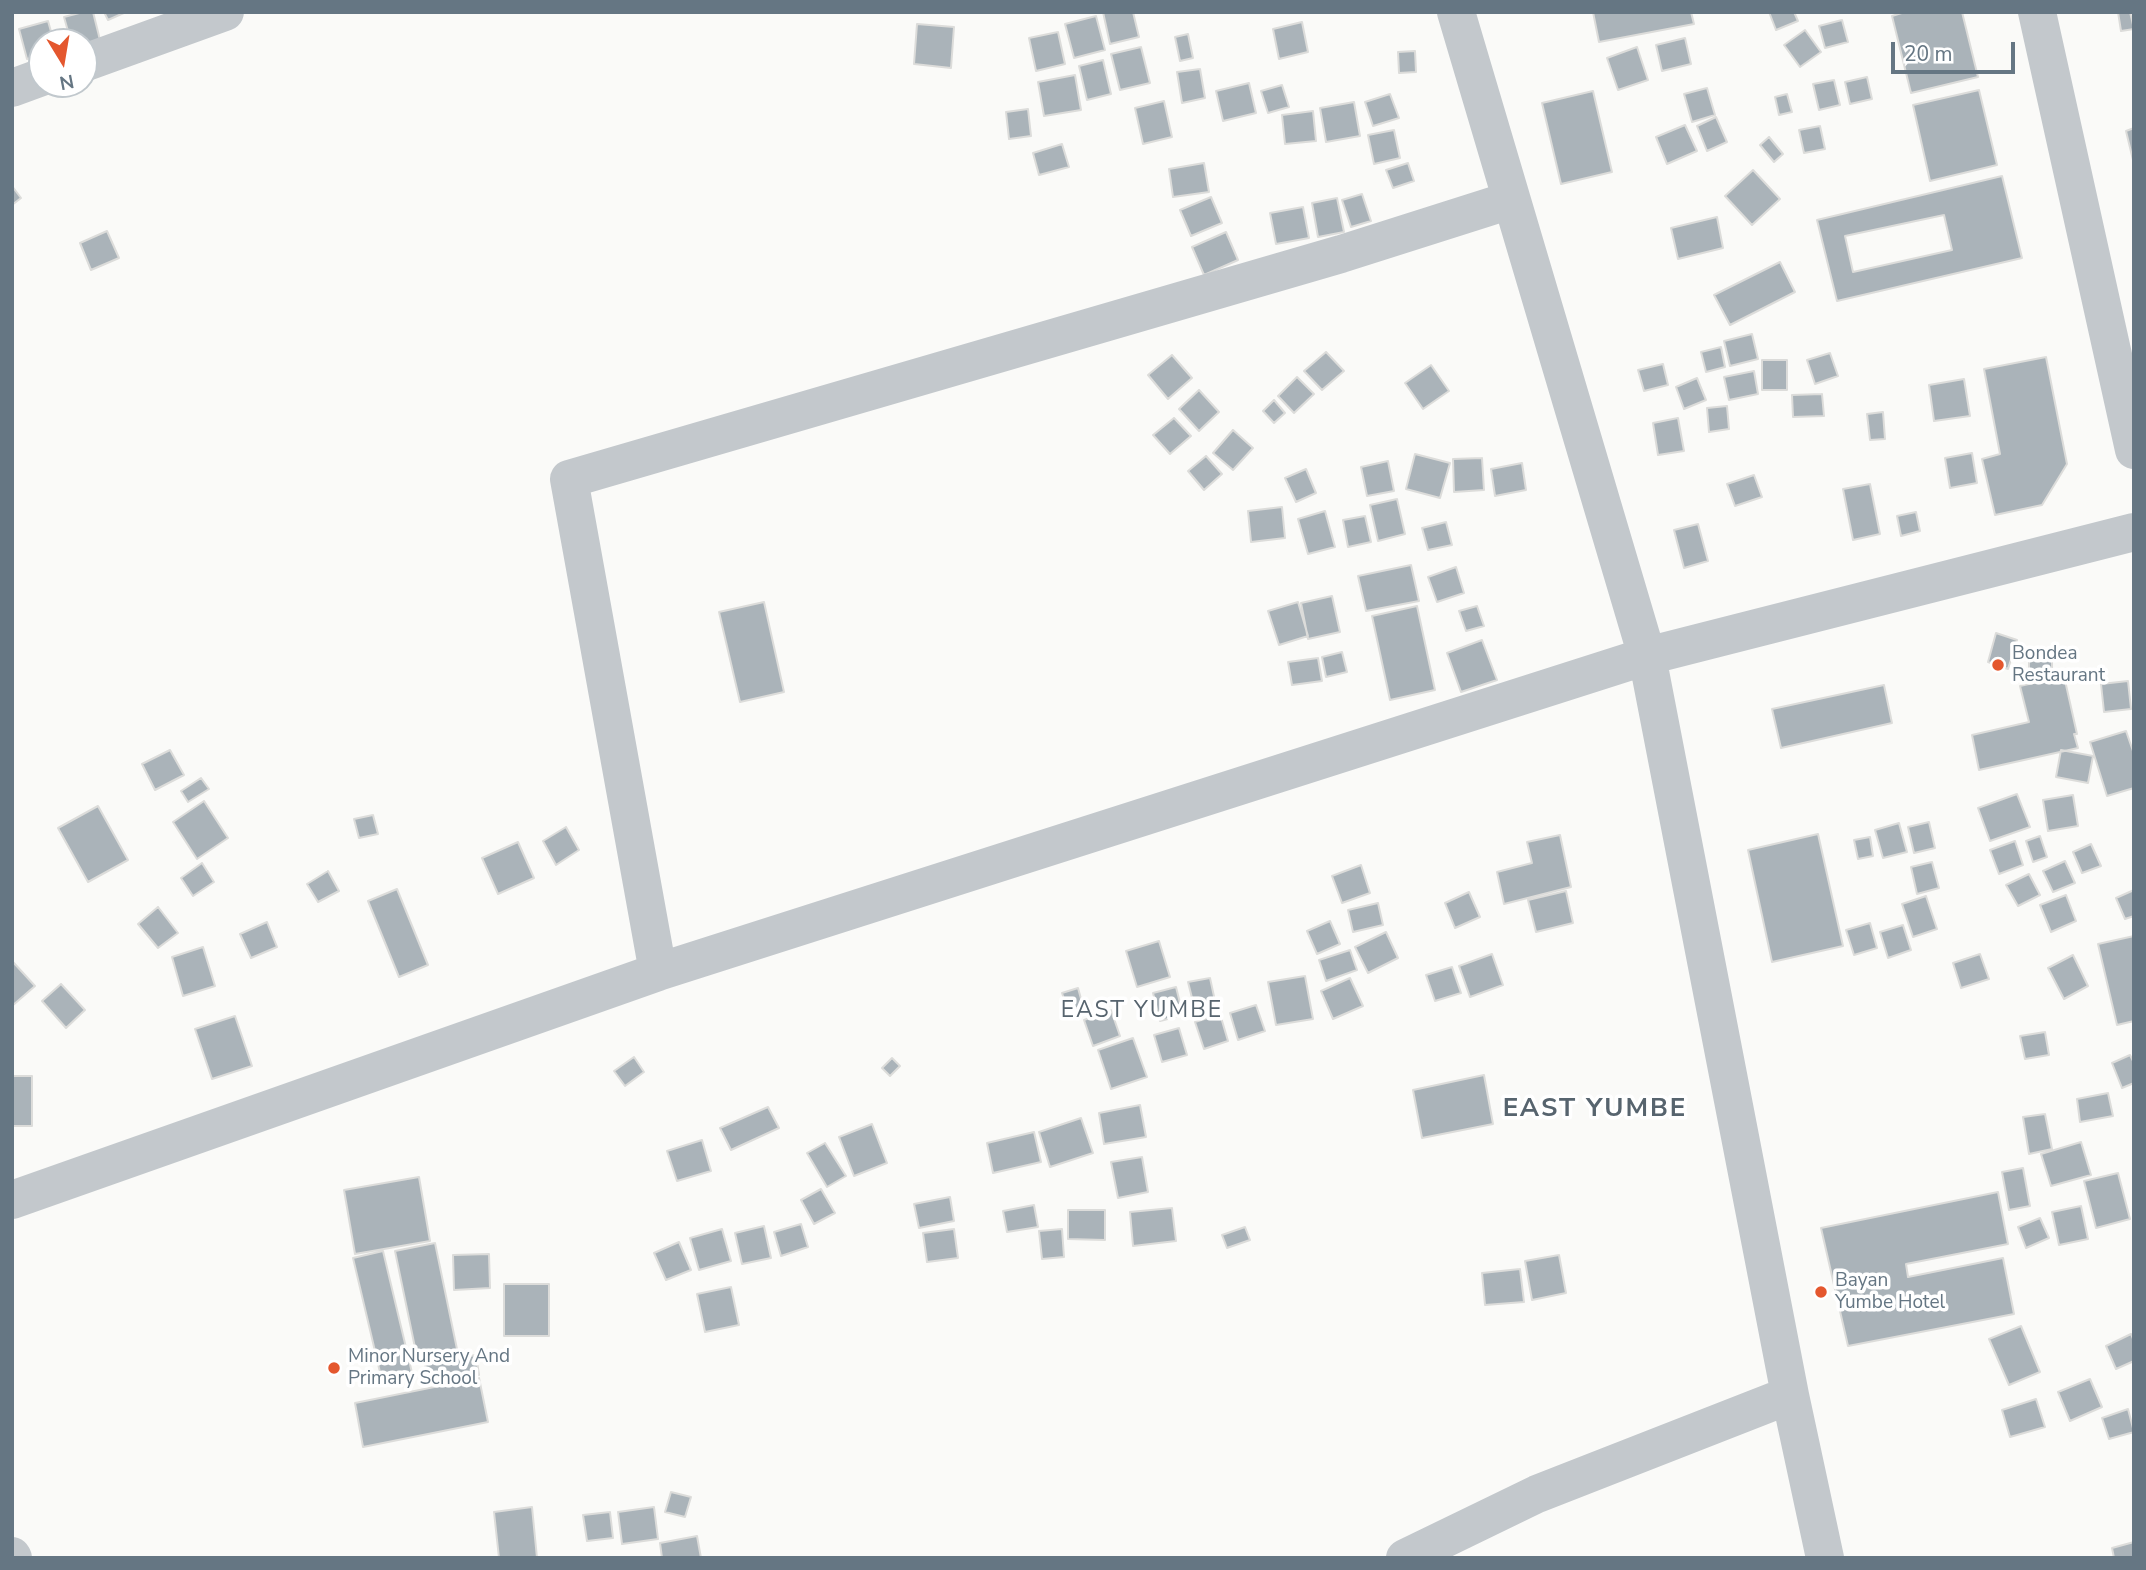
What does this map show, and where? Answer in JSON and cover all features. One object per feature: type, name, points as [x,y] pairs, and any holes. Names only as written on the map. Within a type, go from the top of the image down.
[{"type":"street","points":[[98,57],[225,12]]},
{"type":"street","points":[[1456,12],[1647,656],[1790,1395],[1825,1558]]},
{"type":"street","points":[[2037,12],[2134,450]]},
{"type":"street","points":[[658,972],[569,479],[1341,254],[1511,200]]},
{"type":"street","points":[[12,1200],[658,972],[1647,656],[2134,532]]},
{"type":"street","points":[[1405,1558],[1537,1494],[1790,1395]]},
{"type":"building","points":[[93,12],[97,28],[67,28],[64,17]]},
{"type":"building","points":[[104,12],[126,12],[108,20]]},
{"type":"building","points":[[1103,12],[1133,12],[1139,37],[1110,44]]},
{"type":"building","points":[[1593,12],[1691,12],[1694,24],[1599,42]]},
{"type":"building","points":[[1769,12],[1794,12],[1798,21],[1776,30]]},
{"type":"building","points":[[1905,12],[1962,12],[1978,77],[1911,93],[1892,16]]},
{"type":"building","points":[[2118,12],[2130,12],[2134,29],[2121,31]]},
{"type":"building","points":[[1096,16],[1105,50],[1074,58],[1065,24]]},
{"type":"building","points":[[1842,20],[1848,42],[1825,48],[1819,26]]},
{"type":"building","points":[[48,21],[50,28],[28,28],[28,59],[27,59],[19,29]]},
{"type":"building","points":[[1302,22],[1308,52],[1279,59],[1273,29]]},
{"type":"building","points":[[917,24],[954,27],[951,68],[914,64]]},
{"type":"building","points":[[1805,30],[1821,52],[1800,67],[1784,45]]},
{"type":"building","points":[[1058,32],[1065,64],[1036,71],[1029,38]]},
{"type":"building","points":[[1188,34],[1193,58],[1180,61],[1175,37]]},
{"type":"building","points":[[1685,38],[1691,64],[1662,71],[1656,45]]},
{"type":"building","points":[[1141,47],[1150,83],[1120,90],[1111,54]]},
{"type":"building","points":[[1637,47],[1648,80],[1618,90],[1607,58]]},
{"type":"building","points":[[1415,51],[1416,72],[1399,73],[1398,52]]},
{"type":"building","points":[[1103,60],[1111,94],[1087,100],[1079,66]]},
{"type":"building","points":[[1200,69],[1205,98],[1182,103],[1177,72]]},
{"type":"building","points":[[1075,75],[1081,110],[1044,116],[1038,82]]},
{"type":"building","points":[[1867,77],[1872,99],[1850,104],[1845,82]]},
{"type":"building","points":[[1834,80],[1840,105],[1819,110],[1813,84]]},
{"type":"building","points":[[1249,83],[1256,113],[1223,121],[1216,91]]},
{"type":"building","points":[[1282,85],[1289,107],[1268,113],[1261,91]]},
{"type":"building","points":[[1707,88],[1715,115],[1692,122],[1684,94]]},
{"type":"building","points":[[1979,90],[1997,165],[1930,181],[1913,105]]},
{"type":"building","points":[[1593,91],[1612,172],[1561,184],[1542,103]]},
{"type":"building","points":[[1390,94],[1399,118],[1373,126],[1365,102]]},
{"type":"building","points":[[1787,94],[1792,112],[1779,115],[1775,97]]},
{"type":"building","points":[[1164,101],[1172,137],[1143,144],[1135,108]]},
{"type":"building","points":[[1354,102],[1360,136],[1326,142],[1320,108]]},
{"type":"building","points":[[1028,109],[1031,136],[1009,139],[1006,112]]},
{"type":"building","points":[[1313,111],[1316,141],[1285,144],[1282,115]]},
{"type":"building","points":[[1716,117],[1727,142],[1707,151],[1697,126]]},
{"type":"building","points":[[1685,125],[1697,151],[1667,164],[1656,137]]},
{"type":"building","points":[[1820,126],[1825,149],[1804,153],[1799,130]]},
{"type":"building","points":[[2134,128],[2134,160],[2133,160],[2126,131]]},
{"type":"building","points":[[1394,130],[1400,158],[1374,164],[1368,135]]},
{"type":"building","points":[[1769,137],[1783,154],[1774,162],[1760,145]]},
{"type":"building","points":[[1062,144],[1069,167],[1039,175],[1033,153]]},
{"type":"building","points":[[1204,163],[1209,192],[1173,197],[1169,169]]},
{"type":"building","points":[[1408,163],[1414,181],[1393,188],[1386,170]]},
{"type":"building","points":[[1753,170],[1780,199],[1752,225],[1725,196]]},
{"type":"building","points":[[2002,176],[2022,258],[1837,301],[1817,220]],"holes":[[[1944,215],[1952,250],[1853,272],[1845,236]]]},
{"type":"building","points":[[12,186],[21,198],[12,205]]},
{"type":"building","points":[[1362,194],[1371,221],[1351,227],[1342,200]]},
{"type":"building","points":[[1211,197],[1222,223],[1191,236],[1180,210]]},
{"type":"building","points":[[1337,198],[1344,232],[1318,237],[1312,203]]},
{"type":"building","points":[[1303,207],[1309,238],[1276,244],[1270,213]]},
{"type":"building","points":[[1717,217],[1723,248],[1678,259],[1671,228]]},
{"type":"building","points":[[107,231],[119,258],[91,270],[80,243]]},
{"type":"building","points":[[1226,232],[1238,260],[1204,275],[1192,247]]},
{"type":"building","points":[[1780,262],[1795,292],[1730,325],[1714,295]]},
{"type":"building","points":[[1752,334],[1758,359],[1730,366],[1724,341]]},
{"type":"building","points":[[1721,347],[1725,367],[1706,372],[1701,352]]},
{"type":"building","points":[[1326,352],[1344,371],[1322,390],[1304,371]]},
{"type":"building","points":[[1830,353],[1838,376],[1815,384],[1807,360]]},
{"type":"building","points":[[1172,355],[1192,378],[1168,399],[1148,375]]},
{"type":"building","points":[[2046,357],[2067,464],[2042,505],[1995,515],[1982,459],[2000,454],[1984,369]]},
{"type":"building","points":[[1762,360],[1787,360],[1787,390],[1762,390]]},
{"type":"building","points":[[1663,364],[1668,385],[1644,391],[1638,370]]},
{"type":"building","points":[[1431,365],[1449,391],[1423,409],[1405,383]]},
{"type":"building","points":[[1754,371],[1758,394],[1729,400],[1724,377]]},
{"type":"building","points":[[1297,377],[1314,394],[1294,413],[1278,396]]},
{"type":"building","points":[[1697,378],[1706,400],[1684,409],[1676,387]]},
{"type":"building","points":[[1964,379],[1970,416],[1934,421],[1929,385]]},
{"type":"building","points":[[1199,390],[1219,412],[1199,431],[1179,409]]},
{"type":"building","points":[[1822,394],[1824,416],[1793,417],[1792,395]]},
{"type":"building","points":[[1274,400],[1285,413],[1274,423],[1263,411]]},
{"type":"building","points":[[1727,406],[1729,429],[1709,432],[1707,408]]},
{"type":"building","points":[[1883,412],[1885,439],[1870,440],[1867,414]]},
{"type":"building","points":[[1174,418],[1191,436],[1170,454],[1153,435]]},
{"type":"building","points":[[1678,418],[1684,451],[1658,455],[1653,423]]},
{"type":"building","points":[[1233,430],[1253,448],[1233,470],[1213,453]]},
{"type":"building","points":[[1972,453],[1977,483],[1950,488],[1945,458]]},
{"type":"building","points":[[1415,454],[1450,463],[1440,498],[1406,489]]},
{"type":"building","points":[[1206,456],[1222,474],[1204,490],[1188,471]]},
{"type":"building","points":[[1482,458],[1484,490],[1454,492],[1453,459]]},
{"type":"building","points":[[1388,461],[1394,491],[1367,496],[1361,467]]},
{"type":"building","points":[[1522,463],[1526,490],[1495,496],[1491,469]]},
{"type":"building","points":[[1306,469],[1316,493],[1296,502],[1285,478]]},
{"type":"building","points":[[1754,475],[1762,497],[1735,506],[1727,484]]},
{"type":"building","points":[[1870,484],[1880,534],[1853,540],[1843,489]]},
{"type":"building","points":[[1397,499],[1405,534],[1378,541],[1370,505]]},
{"type":"building","points":[[1282,507],[1285,538],[1251,542],[1248,511]]},
{"type":"building","points":[[1325,511],[1335,547],[1308,554],[1298,519]]},
{"type":"building","points":[[1916,512],[1920,531],[1901,536],[1897,516]]},
{"type":"building","points":[[1365,516],[1371,542],[1348,547],[1343,520]]},
{"type":"building","points":[[1446,522],[1452,545],[1428,550],[1422,528]]},
{"type":"building","points":[[1698,524],[1708,561],[1684,568],[1674,530]]},
{"type":"building","points":[[1411,565],[1419,601],[1366,611],[1358,576]]},
{"type":"building","points":[[1456,567],[1464,593],[1437,602],[1428,577]]},
{"type":"building","points":[[1332,596],[1340,632],[1308,639],[1301,603]]},
{"type":"building","points":[[764,602],[784,692],[740,702],[719,612]]},
{"type":"building","points":[[1298,602],[1308,636],[1279,645],[1268,611]]},
{"type":"building","points":[[1417,606],[1435,690],[1390,700],[1372,616]]},
{"type":"building","points":[[1477,606],[1484,626],[1466,631],[1459,611]]},
{"type":"building","points":[[1996,633],[2017,640],[2008,669],[1988,662]]},
{"type":"building","points":[[1482,640],[1497,680],[1461,692],[1447,653]]},
{"type":"building","points":[[2029,651],[2052,652],[2052,676],[2029,675]]},
{"type":"building","points":[[1342,652],[1347,672],[1326,677],[1322,657]]},
{"type":"building","points":[[1318,658],[1322,681],[1292,685],[1288,662]]},
{"type":"building","points":[[2064,676],[2078,748],[1979,770],[1972,735],[2029,722],[2020,686]]},
{"type":"building","points":[[2128,681],[2131,709],[2104,712],[2101,684]]},
{"type":"building","points":[[1884,685],[1892,723],[1781,748],[1772,709]]},
{"type":"building","points":[[2126,731],[2134,754],[2134,788],[2107,796],[2090,742]]},
{"type":"building","points":[[170,750],[184,775],[155,790],[142,764]]},
{"type":"building","points":[[2061,750],[2093,756],[2088,783],[2056,777]]},
{"type":"building","points":[[201,778],[209,789],[188,802],[181,791]]},
{"type":"building","points":[[2017,794],[2030,827],[1990,841],[1978,808]]},
{"type":"building","points":[[2073,795],[2078,826],[2048,831],[2043,800]]},
{"type":"building","points":[[204,801],[228,838],[197,859],[173,822]]},
{"type":"building","points":[[98,806],[128,860],[88,882],[58,828]]},
{"type":"building","points":[[373,815],[378,834],[359,838],[354,819]]},
{"type":"building","points":[[1929,822],[1935,848],[1914,853],[1908,827]]},
{"type":"building","points":[[1899,823],[1907,852],[1883,858],[1875,830]]},
{"type":"building","points":[[566,827],[579,850],[556,865],[543,841]]},
{"type":"building","points":[[1818,834],[1843,946],[1772,962],[1748,850]]},
{"type":"building","points":[[1560,835],[1571,887],[1504,904],[1497,872],[1532,863],[1527,842]]},
{"type":"building","points":[[2040,836],[2047,857],[2033,862],[2026,841]]},
{"type":"building","points":[[1870,837],[1873,856],[1858,859],[1854,840]]},
{"type":"building","points":[[2015,841],[2023,865],[1999,874],[1990,850]]},
{"type":"building","points":[[518,842],[534,878],[498,894],[482,858]]},
{"type":"building","points":[[2091,844],[2101,866],[2082,873],[2073,852]]},
{"type":"building","points":[[2065,861],[2075,883],[2053,892],[2043,871]]},
{"type":"building","points":[[1932,862],[1939,888],[1917,894],[1911,867]]},
{"type":"building","points":[[202,863],[214,882],[193,896],[181,878]]},
{"type":"building","points":[[1361,865],[1370,893],[1342,903],[1332,876]]},
{"type":"building","points":[[328,871],[339,891],[318,902],[307,884]]},
{"type":"building","points":[[2029,874],[2040,895],[2018,906],[2006,885]]},
{"type":"building","points":[[397,889],[428,965],[399,977],[368,901]]},
{"type":"building","points":[[2134,890],[2134,916],[2125,919],[2116,898]]},
{"type":"building","points":[[1566,891],[1573,923],[1536,932],[1528,900]]},
{"type":"building","points":[[1469,892],[1480,917],[1455,928],[1445,903]]},
{"type":"building","points":[[2066,895],[2076,921],[2051,932],[2040,905]]},
{"type":"building","points":[[1926,896],[1937,929],[1913,937],[1902,904]]},
{"type":"building","points":[[1378,903],[1383,925],[1353,932],[1348,910]]},
{"type":"building","points":[[158,907],[178,933],[158,948],[138,924]]},
{"type":"building","points":[[1330,921],[1340,944],[1317,954],[1307,931]]},
{"type":"building","points":[[267,922],[277,947],[251,958],[240,934]]},
{"type":"building","points":[[1870,923],[1877,948],[1854,955],[1846,930]]},
{"type":"building","points":[[1903,925],[1911,950],[1888,958],[1880,932]]},
{"type":"building","points":[[1386,932],[1398,958],[1368,973],[1355,947]]},
{"type":"building","points":[[2134,936],[2134,1021],[2117,1025],[2098,944]]},
{"type":"building","points":[[1159,941],[1170,977],[1137,987],[1126,951]]},
{"type":"building","points":[[203,947],[215,986],[183,996],[172,957]]},
{"type":"building","points":[[1350,950],[1357,970],[1326,981],[1319,960]]},
{"type":"building","points":[[1492,954],[1503,985],[1470,997],[1459,966]]},
{"type":"building","points":[[1980,954],[1989,979],[1961,988],[1953,963]]},
{"type":"building","points":[[2073,955],[2088,986],[2064,999],[2048,968]]},
{"type":"building","points":[[12,963],[35,986],[12,1006]]},
{"type":"building","points":[[1452,967],[1461,993],[1435,1001],[1426,975]]},
{"type":"building","points":[[1305,976],[1313,1019],[1276,1025],[1268,982]]},
{"type":"building","points":[[1210,978],[1215,1001],[1194,1006],[1188,982]]},
{"type":"building","points":[[1350,978],[1363,1006],[1333,1019],[1321,991]]},
{"type":"building","points":[[61,984],[85,1010],[66,1028],[42,1001]]},
{"type":"building","points":[[1176,987],[1183,1015],[1160,1021],[1153,993]]},
{"type":"building","points":[[1078,988],[1083,1006],[1068,1011],[1062,993]]},
{"type":"building","points":[[1256,1005],[1265,1031],[1238,1040],[1230,1013]]},
{"type":"building","points":[[1111,1010],[1120,1036],[1093,1046],[1084,1020]]},
{"type":"building","points":[[1220,1014],[1228,1041],[1204,1049],[1195,1022]]},
{"type":"building","points":[[235,1016],[252,1066],[212,1079],[195,1029]]},
{"type":"building","points":[[1179,1028],[1187,1055],[1162,1062],[1154,1035]]},
{"type":"building","points":[[2045,1032],[2049,1055],[2025,1059],[2020,1036]]},
{"type":"building","points":[[1133,1038],[1147,1077],[1111,1089],[1098,1050]]},
{"type":"building","points":[[2130,1055],[2134,1063],[2134,1083],[2122,1088],[2112,1063]]},
{"type":"building","points":[[634,1057],[644,1072],[625,1086],[614,1071]]},
{"type":"building","points":[[892,1058],[900,1066],[890,1076],[882,1068]]},
{"type":"building","points":[[1484,1075],[1493,1124],[1422,1138],[1413,1090]]},
{"type":"building","points":[[12,1076],[32,1076],[32,1126],[12,1126]]},
{"type":"building","points":[[2108,1093],[2113,1116],[2080,1122],[2077,1099]]},
{"type":"building","points":[[1140,1105],[1146,1137],[1104,1144],[1099,1113]]},
{"type":"building","points":[[768,1107],[779,1128],[731,1150],[720,1128]]},
{"type":"building","points":[[2045,1114],[2052,1149],[2029,1154],[2023,1117]]},
{"type":"building","points":[[1081,1118],[1093,1153],[1050,1167],[1039,1132]]},
{"type":"building","points":[[872,1124],[887,1163],[854,1176],[839,1137]]},
{"type":"building","points":[[1034,1132],[1041,1162],[993,1173],[987,1143]]},
{"type":"building","points":[[702,1140],[711,1171],[677,1181],[667,1151]]},
{"type":"building","points":[[2081,1142],[2091,1175],[2051,1186],[2041,1154]]},
{"type":"building","points":[[825,1143],[846,1176],[827,1187],[807,1153]]},
{"type":"building","points":[[1142,1157],[1148,1192],[1118,1198],[1111,1162]]},
{"type":"building","points":[[2023,1168],[2030,1206],[2009,1210],[2002,1172]]},
{"type":"building","points":[[2118,1173],[2130,1219],[2096,1228],[2084,1181]]},
{"type":"building","points":[[419,1177],[430,1241],[355,1254],[344,1190]]},
{"type":"building","points":[[821,1189],[835,1213],[814,1224],[801,1200]]},
{"type":"building","points":[[1998,1192],[2008,1244],[1906,1264],[1908,1277],[2003,1258],[2014,1314],[1848,1346],[1821,1228]]},
{"type":"building","points":[[950,1197],[954,1221],[919,1228],[914,1204]]},
{"type":"building","points":[[1034,1205],[1038,1227],[1007,1232],[1003,1211]]},
{"type":"building","points":[[2081,1206],[2088,1239],[2059,1245],[2052,1212]]},
{"type":"building","points":[[1172,1208],[1176,1241],[1133,1246],[1130,1212]]},
{"type":"building","points":[[1068,1210],[1105,1210],[1105,1240],[1068,1239]]},
{"type":"building","points":[[2040,1218],[2049,1238],[2026,1248],[2018,1227]]},
{"type":"building","points":[[801,1224],[808,1247],[781,1256],[774,1232]]},
{"type":"building","points":[[764,1226],[771,1258],[742,1264],[735,1233]]},
{"type":"building","points":[[1245,1227],[1250,1240],[1227,1248],[1222,1235]]},
{"type":"building","points":[[722,1229],[731,1261],[699,1270],[690,1238]]},
{"type":"building","points":[[954,1229],[958,1258],[927,1262],[923,1233]]},
{"type":"building","points":[[1062,1229],[1064,1257],[1042,1259],[1039,1231]]},
{"type":"building","points":[[679,1242],[691,1270],[666,1280],[654,1253]]},
{"type":"building","points":[[435,1243],[458,1354],[418,1362],[395,1251]]},
{"type":"building","points":[[383,1251],[413,1377],[383,1385],[353,1258]]},
{"type":"building","points":[[489,1254],[490,1288],[454,1290],[453,1255]]},
{"type":"building","points":[[1559,1255],[1566,1293],[1532,1300],[1525,1261]]},
{"type":"building","points":[[1520,1269],[1524,1302],[1485,1305],[1482,1273]]},
{"type":"building","points":[[504,1284],[549,1284],[549,1336],[504,1336]]},
{"type":"building","points":[[731,1287],[739,1325],[705,1332],[697,1294]]},
{"type":"building","points":[[2021,1326],[2040,1372],[2009,1385],[1989,1339]]},
{"type":"building","points":[[2131,1334],[2134,1341],[2134,1361],[2116,1369],[2106,1346]]},
{"type":"building","points":[[476,1355],[479,1375],[428,1384],[425,1363]]},
{"type":"building","points":[[479,1378],[488,1422],[363,1447],[355,1403]]},
{"type":"building","points":[[2090,1379],[2102,1407],[2070,1421],[2058,1392]]},
{"type":"building","points":[[2036,1399],[2045,1427],[2010,1437],[2002,1410]]},
{"type":"building","points":[[2128,1409],[2134,1432],[2109,1439],[2102,1418]]},
{"type":"building","points":[[671,1492],[691,1497],[685,1517],[665,1512]]},
{"type":"building","points":[[532,1507],[537,1558],[499,1558],[494,1512]]},
{"type":"building","points":[[654,1507],[658,1539],[622,1544],[618,1512]]},
{"type":"building","points":[[610,1512],[613,1538],[587,1541],[583,1515]]},
{"type":"building","points":[[697,1536],[701,1558],[662,1558],[660,1543]]},
{"type":"building","points":[[2134,1542],[2134,1558],[2114,1558],[2112,1548]]},
{"type":"place","name":"Bondea Restaurant","points":[[1998,665]]},
{"type":"place","name":"Bayan Yumbe Hotel","points":[[1821,1292]]},
{"type":"place","name":"Minor Nursery And Primary School","points":[[334,1368]]},
{"type":"district","name":"EAST YUMBE","points":[[1142,1011]]},
{"type":"district","name":"EAST YUMBE","points":[[1595,1110]]}]
